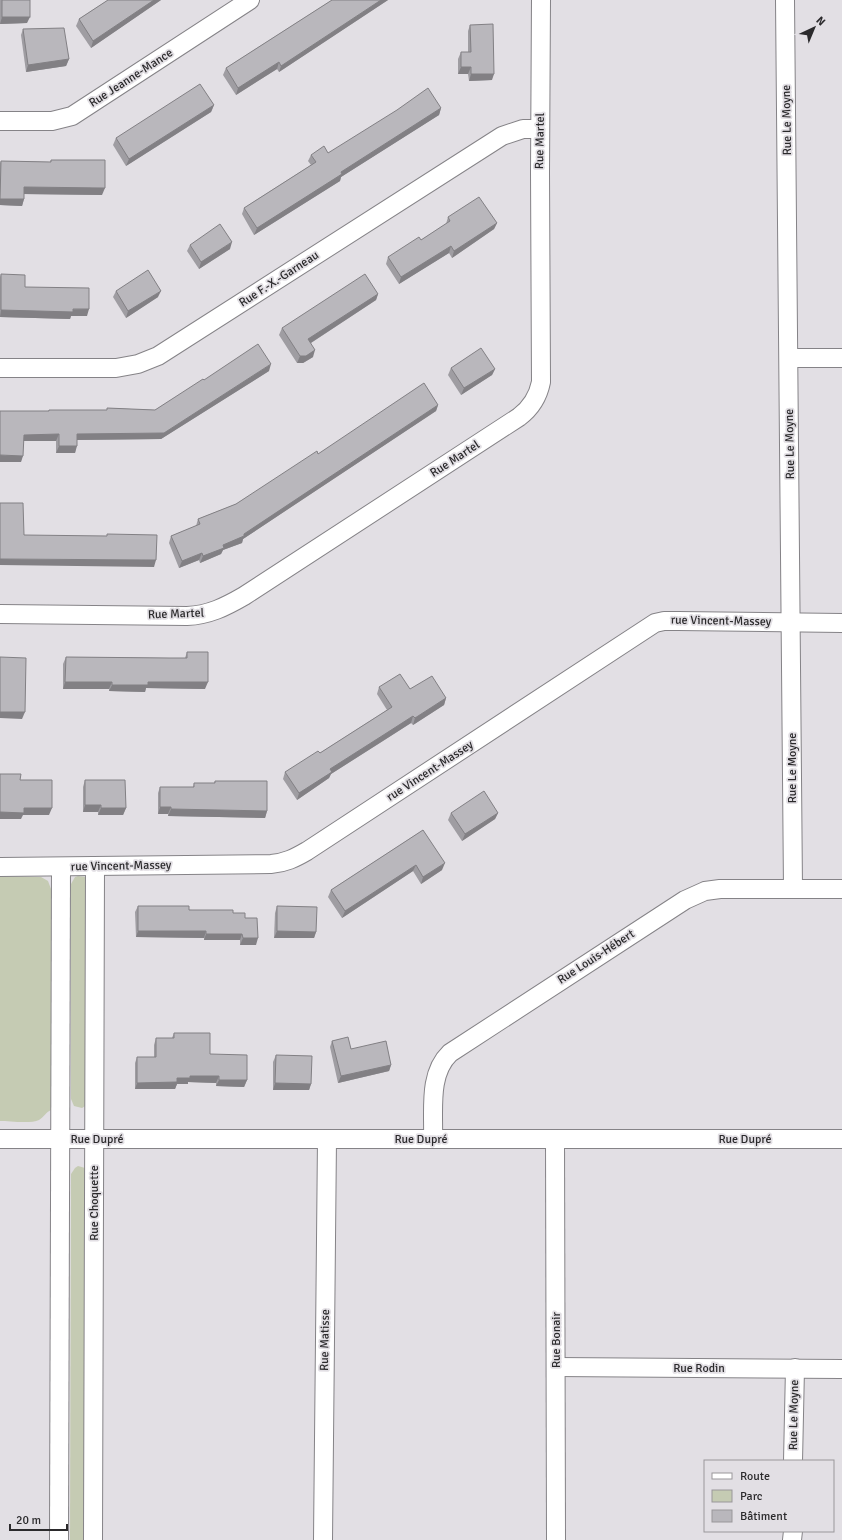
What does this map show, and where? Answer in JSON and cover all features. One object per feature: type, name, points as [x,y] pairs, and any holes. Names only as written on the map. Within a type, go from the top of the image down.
[{"type":"street","name":"Rue Jeanne-Mance","points":[[0,121],[52,121],[72,116],[250,0]]},
{"type":"street","name":"Rue Martel","points":[[0,614],[196,616],[215,612],[257,587],[524,413],[534,402],[541,382],[541,0]]},
{"type":"street","name":"Rue Le Moyne","points":[[785,0],[793,888]]},
{"type":"street","name":"Rue F.-X.-Garneau","points":[[0,368],[116,368],[138,364],[158,356],[502,136],[523,129],[540,129]]},
{"type":"street","points":[[789,358],[842,358]]},
{"type":"street","name":"rue Vincent-Massey","points":[[0,867],[271,864],[290,860],[307,851],[655,623],[678,620],[842,624]]},
{"type":"street","points":[[59,1540],[61,867]]},
{"type":"street","name":"Rue Choquette","points":[[93,1540],[95,867]]},
{"type":"street","name":"Rue Louis-Hébert","points":[[433,1139],[434,1086],[436,1073],[445,1057],[456,1048],[691,896],[705,891],[720,889],[842,889]]},
{"type":"street","name":"Rue Dupré","points":[[0,1139],[842,1139]]},
{"type":"street","name":"Rue Matisse","points":[[323,1540],[328,1139]]},
{"type":"street","name":"Rue Bonair","points":[[555,1139],[556,1540]]},
{"type":"street","name":"Rue Rodin","points":[[556,1367],[842,1369]]},
{"type":"street","name":"Rue Le Moyne","points":[[794,1460],[795,1368]]},
{"type":"green space","points":[[0,876],[41,877],[48,881],[51,889],[51,1110],[39,1120],[31,1122],[0,1121]]},
{"type":"green space","points":[[75,877],[86,877],[88,881],[87,1105],[82,1108],[74,1106],[71,1099],[71,884]]},
{"type":"green space","points":[[78,1166],[85,1168],[88,1540],[70,1540],[71,1174]]},
{"type":"building","points":[[2,0],[30,0],[30,17],[2,17]]},
{"type":"building","points":[[108,0],[154,0],[93,41],[79,19]]},
{"type":"building","points":[[332,0],[381,0],[281,66],[279,62],[238,88],[226,68]]},
{"type":"building","points":[[493,24],[494,74],[471,74],[471,67],[461,67],[461,52],[471,52],[470,25]]},
{"type":"building","points":[[64,28],[69,59],[28,65],[23,29]]},
{"type":"building","points":[[200,84],[214,105],[129,159],[116,138]]},
{"type":"building","points":[[428,88],[441,108],[341,172],[342,174],[257,228],[244,208],[316,162],[311,155],[324,146],[328,153],[397,110]]},
{"type":"building","points":[[51,160],[105,160],[105,188],[24,187],[24,199],[0,199],[1,161],[51,162]]},
{"type":"building","points":[[479,197],[497,223],[454,251],[451,246],[401,277],[388,257],[419,237],[421,240],[450,221],[448,217]]},
{"type":"building","points":[[220,224],[232,242],[201,262],[190,245]]},
{"type":"building","points":[[148,270],[161,291],[128,311],[116,291]]},
{"type":"building","points":[[1,274],[25,275],[25,287],[89,288],[89,309],[73,309],[73,312],[1,310]]},
{"type":"building","points":[[365,274],[378,294],[308,339],[315,350],[306,356],[300,356],[282,328]]},
{"type":"building","points":[[258,344],[271,364],[164,433],[77,434],[77,446],[59,446],[59,434],[24,435],[23,456],[0,455],[0,411],[107,410],[107,408],[155,410]]},
{"type":"building","points":[[481,348],[495,369],[464,388],[451,368]]},
{"type":"building","points":[[424,383],[438,405],[244,534],[244,536],[223,545],[224,548],[203,556],[202,553],[182,561],[171,536],[200,524],[198,519],[236,504],[317,451],[318,454]]},
{"type":"building","points":[[0,503],[23,503],[24,535],[157,535],[156,560],[0,559]]},
{"type":"building","points":[[187,652],[208,652],[208,682],[148,682],[148,685],[112,685],[112,682],[65,682],[66,657],[187,658]]},
{"type":"building","points":[[0,657],[26,658],[25,712],[0,712]]},
{"type":"building","points":[[400,674],[410,689],[432,676],[446,698],[415,718],[413,716],[330,769],[332,772],[299,793],[285,772],[318,751],[320,753],[392,707],[379,687]]},
{"type":"building","points":[[0,774],[21,774],[20,780],[52,780],[52,808],[24,808],[24,813],[0,812]]},
{"type":"building","points":[[85,780],[125,780],[126,808],[101,808],[101,805],[85,805]]},
{"type":"building","points":[[215,781],[267,781],[267,811],[171,809],[171,807],[160,807],[160,787],[194,787],[194,783],[215,783]]},
{"type":"building","points":[[484,791],[498,813],[465,834],[451,813]]},
{"type":"building","points":[[423,830],[445,863],[423,877],[416,865],[345,911],[331,890]]},
{"type":"building","points":[[138,906],[189,906],[189,910],[233,910],[233,913],[245,913],[245,918],[257,918],[258,938],[243,938],[242,934],[206,934],[206,931],[138,931]]},
{"type":"building","points":[[277,906],[317,907],[316,932],[277,931]]},
{"type":"building","points":[[174,1033],[210,1033],[210,1054],[247,1055],[247,1080],[219,1080],[219,1076],[190,1076],[190,1078],[177,1078],[177,1082],[137,1083],[137,1057],[156,1057],[156,1038],[174,1038]]},
{"type":"building","points":[[348,1037],[351,1049],[386,1041],[391,1065],[341,1076],[332,1041]]},
{"type":"building","points":[[276,1055],[312,1056],[311,1084],[275,1083]]}]
